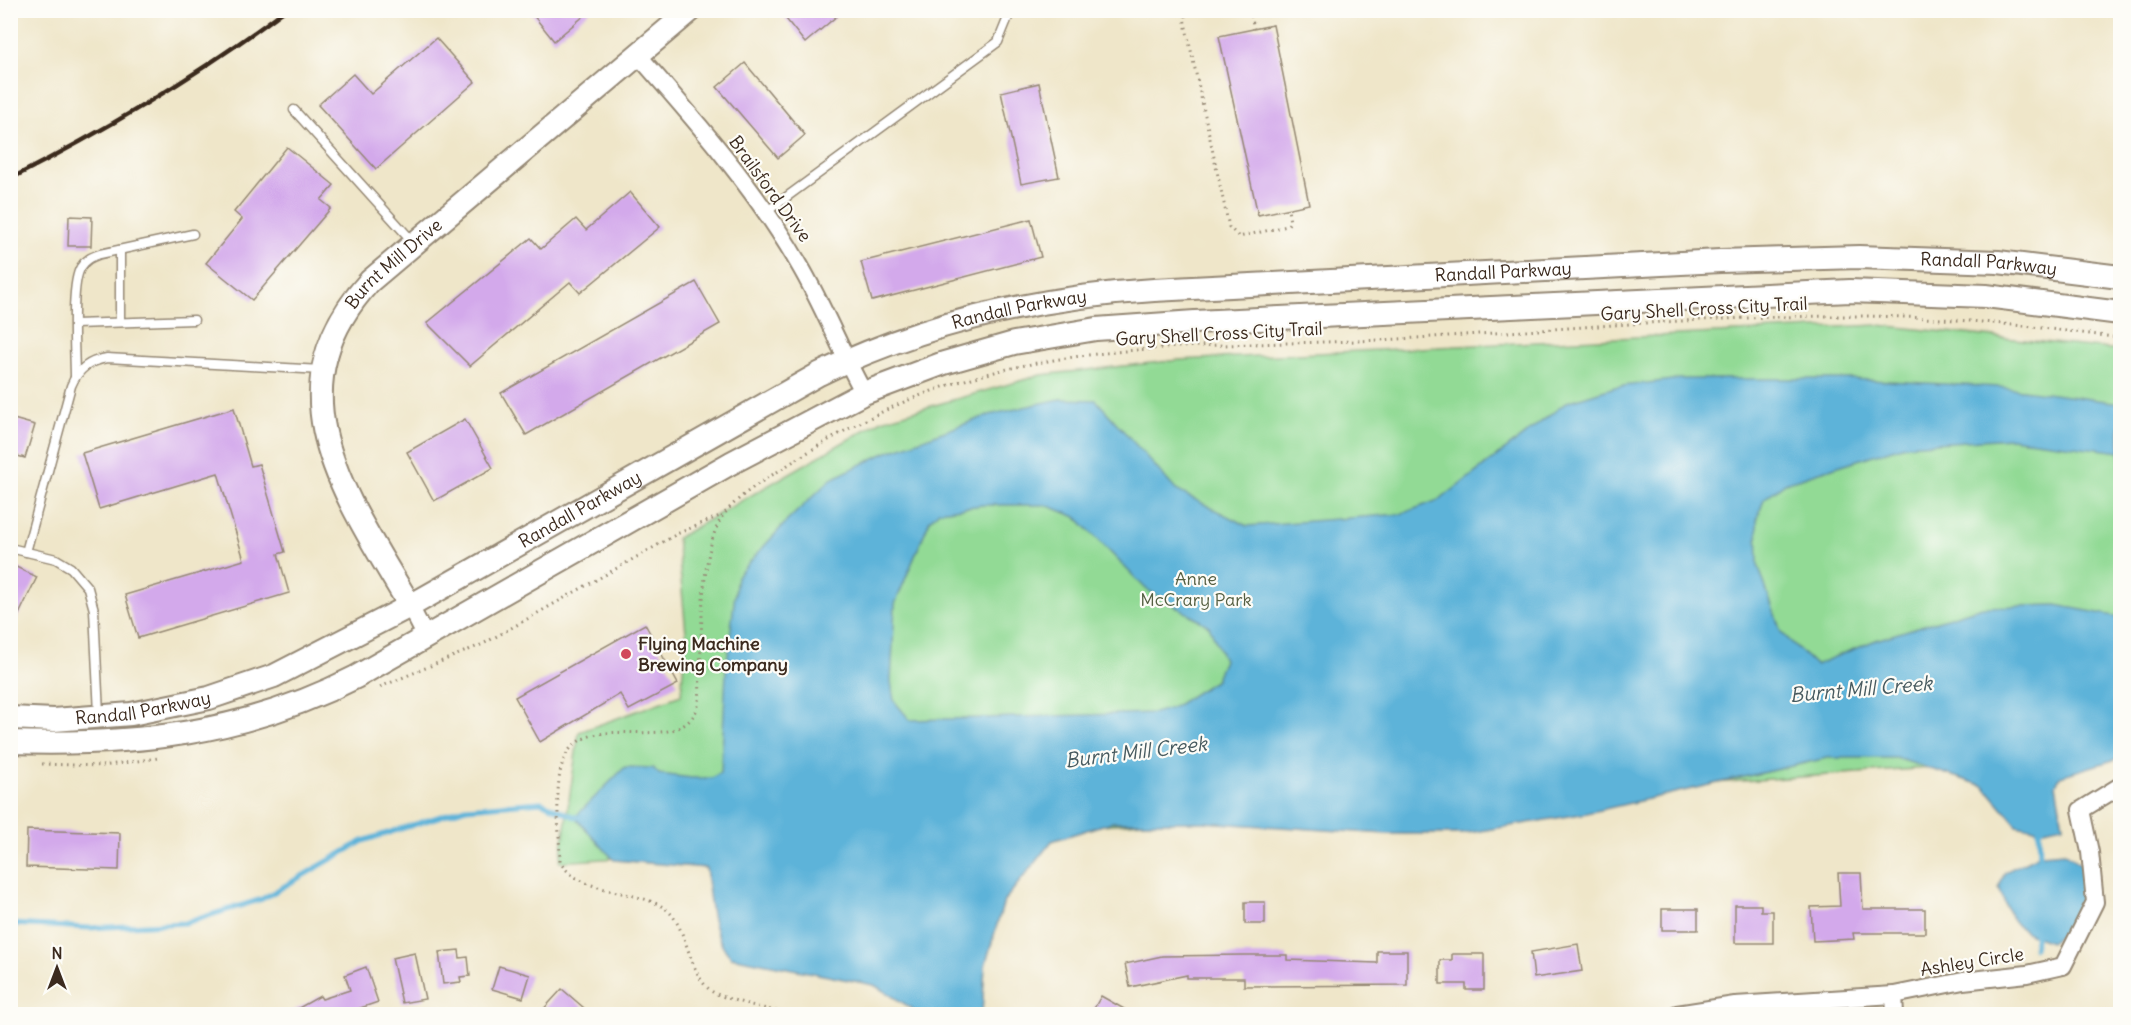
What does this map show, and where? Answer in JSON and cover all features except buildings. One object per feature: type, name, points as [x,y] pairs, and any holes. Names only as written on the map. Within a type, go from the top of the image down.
[{"type":"main road","name":"Burnt Mill Drive","points":[[410,606],[348,500],[330,458],[323,420],[324,370],[332,334],[354,298],[370,280],[691,10]]},
{"type":"main road","name":"Randall Parkway","points":[[10,718],[99,717],[171,707],[243,688],[305,662],[410,606],[697,441],[846,361],[885,345],[960,321],[1033,303],[1108,292],[1720,261],[1847,257],[1951,259],[2121,277]]},
{"type":"main road","name":"Randall Parkway","points":[[10,742],[125,742],[176,735],[242,722],[332,690],[731,463],[864,393],[935,366],[995,348],[1043,338],[1127,326],[1850,291],[1986,296],[2121,313]]},
{"type":"street","name":"Brailsford Drive","points":[[638,55],[686,109],[766,212],[802,268],[846,361],[864,393]]},
{"type":"street","points":[[410,606],[426,637]]},
{"type":"street","name":"Ashley Circle","points":[[1677,1014],[1735,1005],[1894,995],[1963,981],[2026,974],[2062,966],[2095,902],[2090,852],[2081,810],[2121,786]]},
{"type":"street","points":[[1894,995],[1895,1014]]},
{"type":"lane","points":[[766,212],[998,42],[1011,10]]},
{"type":"lane","points":[[294,110],[414,244]]},
{"type":"lane","points":[[26,552],[75,378],[76,281],[81,266],[88,258],[193,234]]},
{"type":"lane","points":[[120,249],[120,322]]},
{"type":"lane","points":[[75,324],[194,320]]},
{"type":"lane","points":[[75,378],[87,364],[107,358],[324,370]]},
{"type":"lane","points":[[10,548],[56,559],[83,579],[93,599],[99,717]]},
{"type":"path","points":[[1188,10],[1184,18],[1229,227],[1239,237],[1287,226],[1290,222],[1288,209]]},
{"type":"path","points":[[1250,10],[1254,29]]},
{"type":"path","name":"Gary Shell Cross City Trail","points":[[788,1014],[710,990],[695,968],[679,929],[666,908],[646,899],[588,883],[566,872],[560,862],[559,774],[566,754],[573,745],[595,734],[625,731],[664,732],[680,728],[697,709],[705,577],[715,531],[723,514],[755,486],[800,456],[854,426],[921,395],[983,375],[1045,362],[1162,349],[1839,316],[2026,327],[2121,338]]},
{"type":"green space","name":"Anne McCrary Park","points":[[1878,325],[2120,350],[2120,755],[560,862],[579,732],[681,695],[686,632],[677,538],[882,420],[1041,375],[1179,360]]},
{"type":"water","name":"Anne McCrary Park","points":[[1680,379],[1851,379],[1999,387],[2120,403],[2120,452],[2011,438],[1905,445],[1785,483],[1764,499],[1757,520],[1758,565],[1781,632],[1815,665],[1876,640],[1982,607],[2056,605],[2120,617],[2120,758],[2060,776],[2056,785],[2063,825],[2039,830],[2017,825],[1984,786],[1896,758],[1827,758],[1587,813],[1462,834],[1386,834],[1203,822],[1112,822],[1052,841],[1004,901],[985,966],[982,1014],[913,1014],[913,1009],[874,985],[731,957],[724,948],[715,927],[706,868],[614,860],[575,817],[625,767],[653,768],[659,774],[692,778],[712,778],[721,772],[726,672],[737,576],[788,520],[831,479],[885,453],[989,415],[1060,399],[1096,400],[1176,490],[1247,526],[1401,514],[1441,499],[1567,402],[1615,387]],"holes":[[[983,505],[1046,505],[1076,517],[1146,589],[1209,626],[1224,660],[1215,681],[1172,708],[1154,713],[910,720],[894,701],[891,681],[895,604],[930,520],[939,511]]]},
{"type":"water","points":[[2065,852],[2084,867],[2084,902],[2082,910],[2071,926],[2051,942],[2021,929],[2011,916],[1999,887],[2005,872],[2041,854]]},
{"type":"waterway","name":"Burnt Mill Creek","points":[[10,924],[89,928],[185,923],[262,899],[363,841],[466,808],[541,802],[575,817],[581,817]]},
{"type":"waterway","name":"Burnt Mill Creek","points":[[2040,859],[2039,830],[2044,825]]},
{"type":"waterway","name":"Burnt Mill Creek","points":[[2034,948],[2036,931]]},
{"type":"railway","points":[[10,179],[81,141],[186,79],[285,10]]},
{"type":"place","name":"Flying Machine Brewing Company","points":[[626,654]]}]
